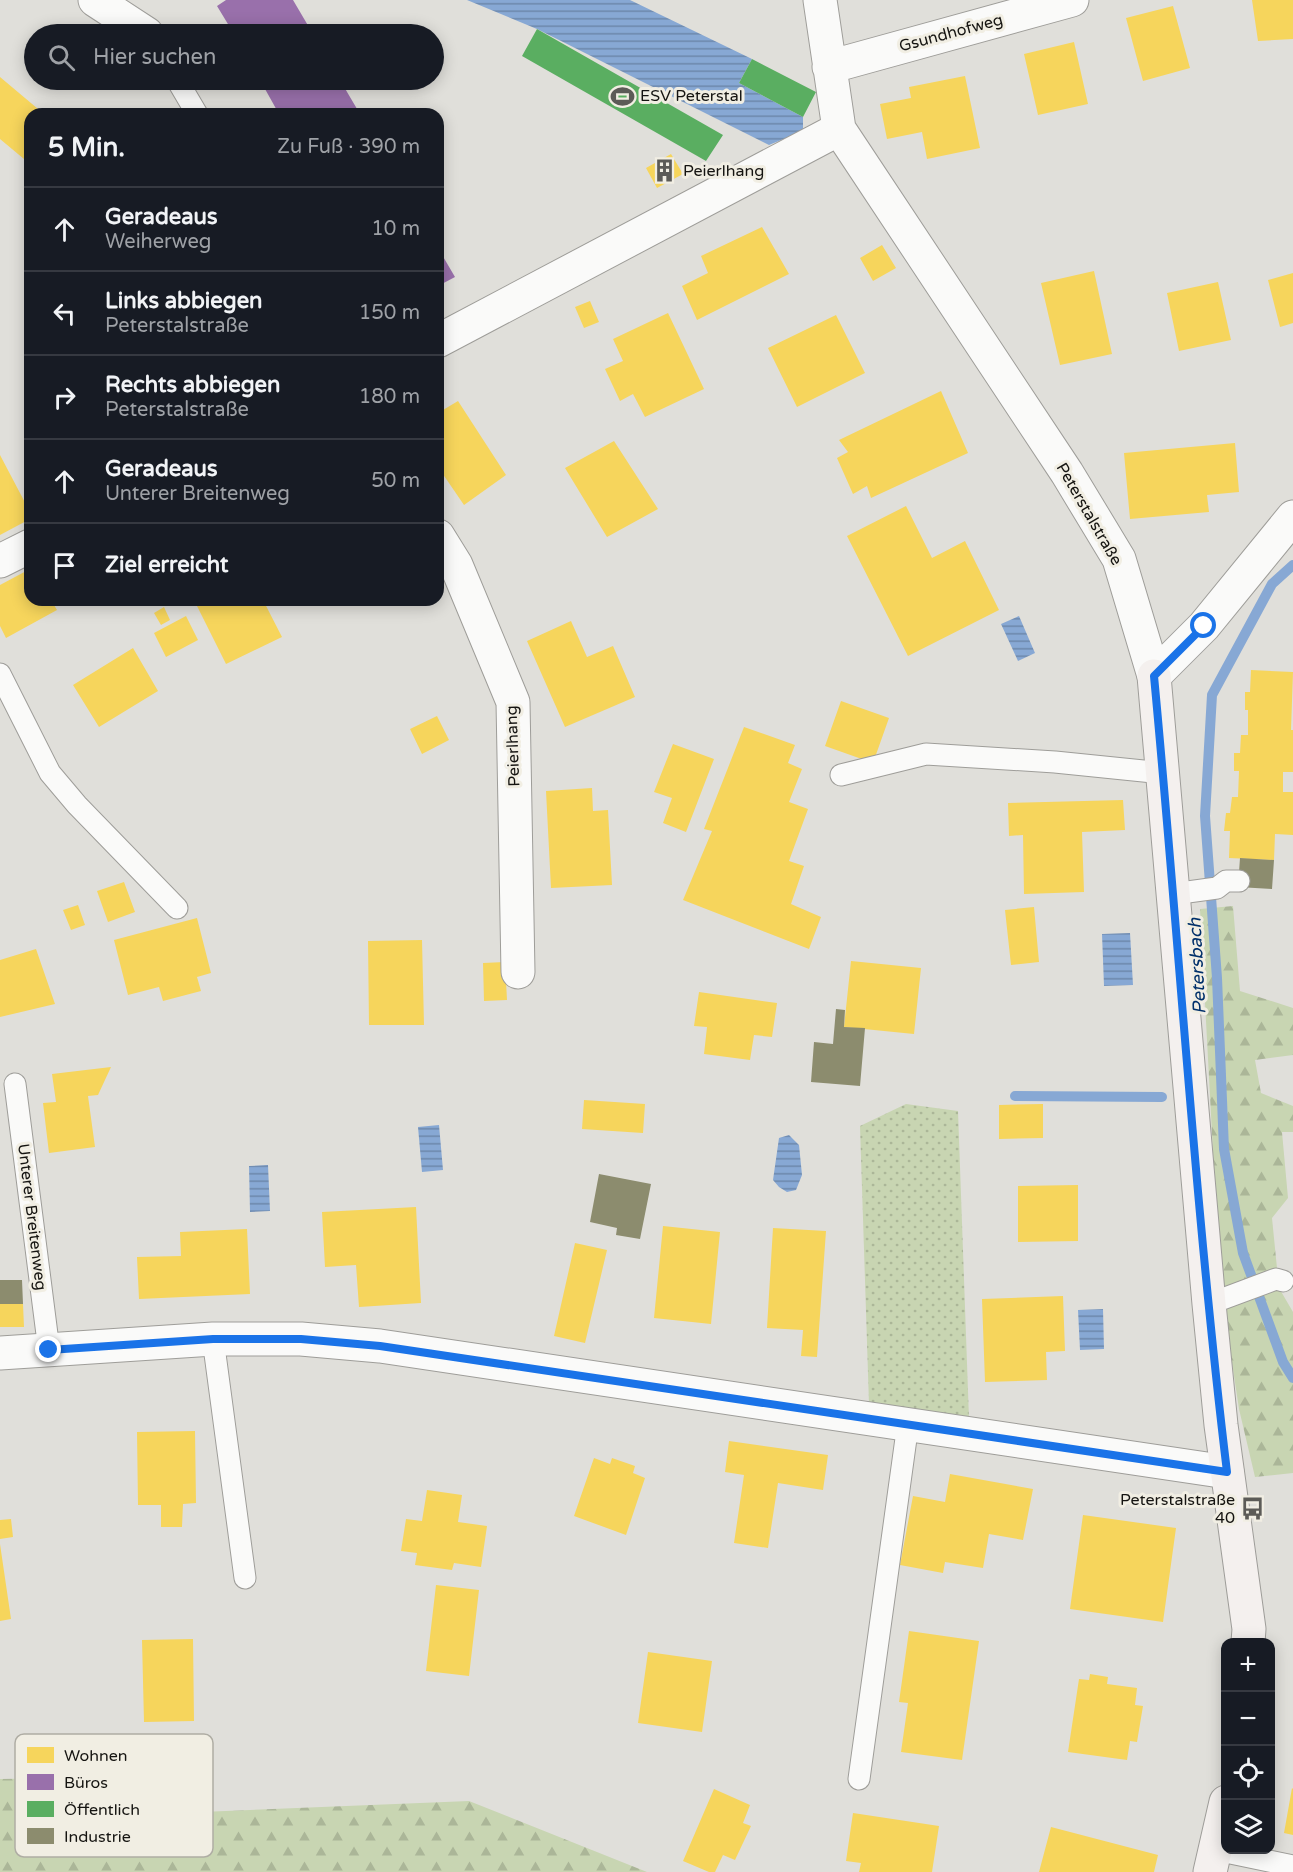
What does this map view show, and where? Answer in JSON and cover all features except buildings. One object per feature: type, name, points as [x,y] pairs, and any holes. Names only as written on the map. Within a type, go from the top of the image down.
[{"type":"street","points":[[95,0],[132,24]]},
{"type":"street","name":"Peterstalstraße","points":[[820,0],[839,129],[1066,473],[1119,559],[1154,676],[1163,773],[1195,891],[1221,1300],[1227,1472],[1249,1629],[1248,1638]]},
{"type":"street","name":"Gsundhofweg","points":[[829,67],[1072,0]]},
{"type":"street","points":[[444,338],[839,129]]},
{"type":"street","points":[[1154,676],[1204,626],[1293,517]]},
{"type":"street","name":"Peierlhang","points":[[444,546],[456,566],[513,702],[518,972]]},
{"type":"street","points":[[0,561],[24,549]]},
{"type":"street","points":[[0,1353],[213,1339],[301,1339],[380,1346],[1227,1472]]},
{"type":"street","points":[[1213,1861],[1221,1825]]},
{"type":"lane","points":[[183,90],[193,108]]},
{"type":"lane","points":[[0,674],[50,773],[177,908]]},
{"type":"lane","points":[[841,775],[926,754],[1055,762],[1163,773]]},
{"type":"lane","points":[[1195,891],[1226,881],[1239,881]]},
{"type":"lane","name":"Unterer Breitenweg","points":[[15,1084],[49,1350]]},
{"type":"lane","points":[[1221,1300],[1276,1279],[1283,1281]]},
{"type":"lane","points":[[213,1339],[245,1578]]},
{"type":"lane","points":[[860,1779],[908,1424]]},
{"type":"lane","points":[[1213,1861],[1293,1866]]},
{"type":"green space","points":[[1233,906],[1240,991],[1293,1008],[1293,1055],[1255,1060],[1261,1093],[1293,1106],[1293,1132],[1282,1132],[1288,1198],[1272,1218],[1279,1288],[1293,1312],[1293,1473],[1255,1477],[1239,1409],[1220,1283],[1200,909]]},
{"type":"green space","points":[[906,1104],[958,1111],[969,1419],[869,1404],[860,1126]]},
{"type":"green space","points":[[0,1779],[15,1779],[15,1857],[213,1857],[213,1812],[469,1801],[647,1872],[0,1872]]},
{"type":"water","points":[[467,0],[630,0],[752,59],[739,83],[803,117],[803,131],[769,145],[537,29]]},
{"type":"water","points":[[1019,616],[1035,653],[1018,661],[1001,624]]},
{"type":"water","points":[[1130,933],[1133,985],[1104,986],[1102,934]]},
{"type":"water","points":[[439,1125],[443,1170],[422,1172],[418,1127]]},
{"type":"water","points":[[789,1135],[799,1145],[802,1175],[796,1190],[787,1192],[773,1180],[779,1138]]},
{"type":"water","points":[[268,1165],[270,1211],[250,1212],[249,1166]]},
{"type":"water","points":[[1103,1309],[1104,1349],[1080,1350],[1078,1310]]},
{"type":"waterway","name":"Petersbach","points":[[1293,565],[1272,584],[1212,695],[1205,816],[1217,978],[1224,1149],[1243,1253],[1283,1362],[1293,1378]]},
{"type":"waterway","points":[[1015,1096],[1162,1097]]},
{"type":"place","name":"ESV Peterstal","points":[[622,96]]},
{"type":"place","name":"Peierlhang","points":[[665,171]]},
{"type":"place","name":"Peterstalstraße 40","points":[[1253,1509]]},
{"type":"route","points":[[49,1350],[213,1339],[301,1339],[380,1346],[1227,1472],[1187,1072],[1172,865],[1154,676],[1204,626]]}]
